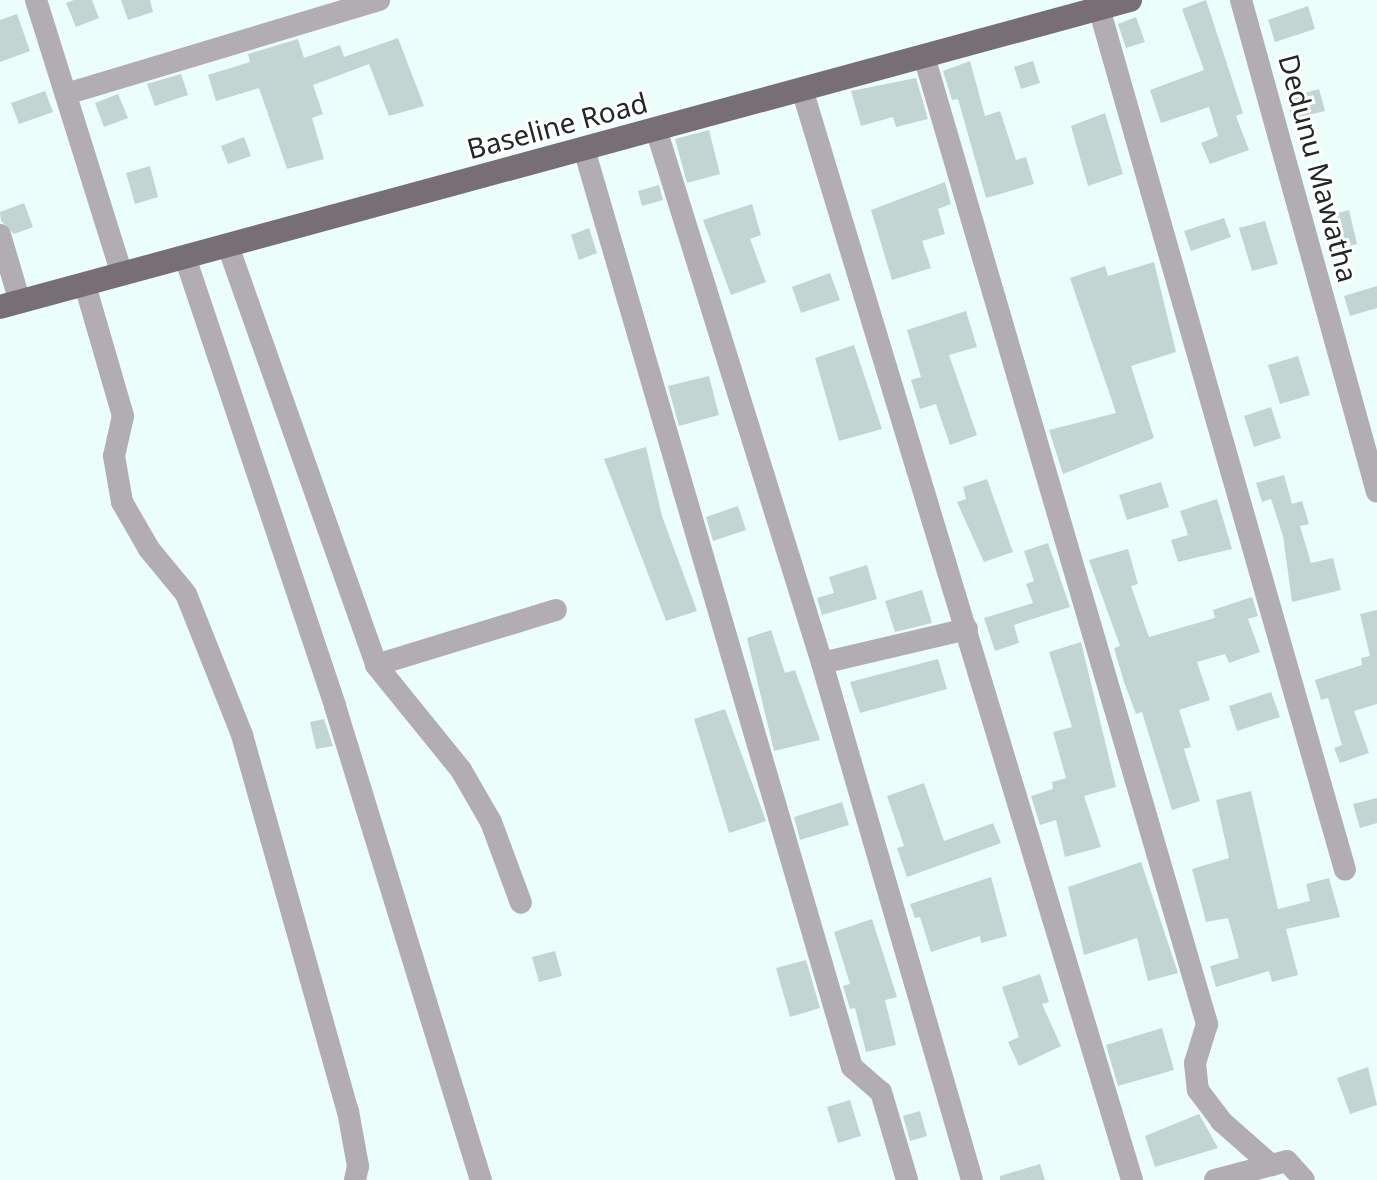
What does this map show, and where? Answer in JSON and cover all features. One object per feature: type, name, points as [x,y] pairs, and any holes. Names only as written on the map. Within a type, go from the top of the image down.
[{"type":"main road","name":"Baseline Road","points":[[10,305],[1130,0]]},
{"type":"street","points":[[36,0],[122,274]]},
{"type":"street","points":[[66,94],[379,0]]},
{"type":"street","name":"Dedunu Mawatha","points":[[1241,0],[1377,492]]},
{"type":"street","points":[[1099,8],[1345,870]]},
{"type":"street","points":[[924,56],[1207,1024],[1195,1063],[1198,1090],[1221,1121],[1271,1165]]},
{"type":"street","points":[[802,89],[1132,1180]]},
{"type":"street","points":[[656,129],[822,663],[972,1180]]},
{"type":"street","points":[[584,149],[852,1067],[881,1092],[907,1180]]},
{"type":"street","points":[[0,235],[10,305]]},
{"type":"street","points":[[228,246],[376,665],[461,770],[491,822],[521,903]]},
{"type":"street","points":[[185,257],[335,706],[481,1180]]},
{"type":"street","points":[[85,285],[123,416],[114,456],[122,502],[149,549],[186,594],[242,735],[348,1111],[358,1166],[355,1180]]},
{"type":"street","points":[[376,665],[556,610]]},
{"type":"street","points":[[822,663],[967,629]]},
{"type":"street","points":[[1215,1180],[1287,1161],[1304,1180]]},
{"type":"building","points":[[92,0],[99,18],[76,27],[66,3]]},
{"type":"building","points":[[121,0],[150,0],[153,12],[128,20]]},
{"type":"building","points":[[1206,0],[1243,113],[1236,116],[1249,150],[1210,164],[1201,143],[1218,136],[1209,107],[1161,123],[1150,90],[1204,70],[1182,9]]},
{"type":"building","points":[[1308,6],[1315,29],[1275,42],[1268,20]]},
{"type":"building","points":[[17,14],[30,51],[0,62],[0,20]]},
{"type":"building","points":[[1136,17],[1145,42],[1126,48],[1118,24]]},
{"type":"building","points":[[398,38],[424,106],[389,116],[369,64],[313,85],[323,114],[312,118],[324,159],[287,169],[259,88],[216,101],[208,75],[250,62],[248,54],[298,39],[304,58],[340,45],[344,57]]},
{"type":"building","points":[[970,61],[985,116],[1000,111],[1016,160],[1026,157],[1034,184],[986,198],[958,99],[952,100],[943,71]]},
{"type":"building","points":[[1033,61],[1040,83],[1021,89],[1014,67]]},
{"type":"building","points":[[181,74],[188,95],[155,106],[147,84]]},
{"type":"building","points":[[916,78],[928,119],[896,127],[893,117],[861,126],[851,91]]},
{"type":"building","points":[[1319,89],[1325,111],[1292,119],[1287,98]]},
{"type":"building","points":[[45,91],[53,112],[19,124],[11,103]]},
{"type":"building","points":[[118,94],[128,118],[104,127],[95,103]]},
{"type":"building","points":[[1105,113],[1123,174],[1088,186],[1071,126]]},
{"type":"building","points":[[709,130],[720,174],[687,183],[675,139]]},
{"type":"building","points":[[244,137],[251,156],[228,164],[221,146]]},
{"type":"building","points":[[150,166],[158,197],[135,204],[126,173]]},
{"type":"building","points":[[945,182],[951,204],[938,209],[945,234],[922,241],[931,268],[892,280],[871,210]]},
{"type":"building","points":[[659,185],[663,200],[642,206],[638,191]]},
{"type":"building","points":[[24,203],[33,227],[14,234],[1,221],[0,212]]},
{"type":"building","points":[[752,204],[761,235],[750,239],[766,282],[731,295],[703,220]]},
{"type":"building","points":[[1349,210],[1357,244],[1332,250],[1323,217]]},
{"type":"building","points":[[1224,218],[1231,237],[1191,251],[1184,231]]},
{"type":"building","points":[[1265,221],[1278,264],[1252,271],[1239,228]]},
{"type":"building","points":[[589,228],[597,253],[579,260],[571,235]]},
{"type":"building","points":[[1154,262],[1176,352],[1131,366],[1154,438],[1063,474],[1049,430],[1116,413],[1070,278],[1105,266],[1108,276]]},
{"type":"building","points":[[830,273],[840,300],[801,313],[792,287]]},
{"type":"building","points":[[1377,286],[1377,308],[1350,316],[1344,296]]},
{"type":"building","points":[[966,311],[977,347],[949,355],[977,435],[950,445],[936,404],[920,409],[911,380],[921,377],[907,330]]},
{"type":"building","points":[[854,345],[882,429],[839,441],[815,358]]},
{"type":"building","points":[[1298,356],[1310,395],[1280,404],[1268,365]]},
{"type":"building","points":[[709,376],[719,415],[679,426],[668,386]]},
{"type":"building","points":[[1271,407],[1281,438],[1254,447],[1244,416]]},
{"type":"building","points":[[646,447],[662,516],[697,611],[666,621],[604,459]]},
{"type":"building","points":[[1284,475],[1292,504],[1302,501],[1309,524],[1300,526],[1311,563],[1333,558],[1341,590],[1292,602],[1283,536],[1271,499],[1262,502],[1256,483]]},
{"type":"building","points":[[987,479],[1013,552],[984,562],[957,502],[966,499],[963,487]]},
{"type":"building","points":[[1161,482],[1169,507],[1127,520],[1119,495]]},
{"type":"building","points":[[1217,499],[1232,549],[1178,562],[1171,540],[1188,535],[1180,511]]},
{"type":"building","points":[[738,506],[746,530],[713,541],[706,517]]},
{"type":"building","points":[[1048,543],[1070,607],[1014,625],[1019,643],[995,651],[984,618],[1033,603],[1026,584],[1034,581],[1024,551]]},
{"type":"building","points":[[1128,549],[1138,584],[1131,586],[1149,637],[1215,618],[1213,610],[1252,597],[1258,616],[1248,619],[1260,652],[1229,663],[1225,654],[1197,662],[1210,700],[1179,710],[1191,747],[1184,749],[1200,801],[1172,810],[1142,712],[1136,714],[1124,682],[1114,648],[1120,646],[1089,560]]},
{"type":"building","points":[[867,565],[877,599],[822,615],[817,598],[834,593],[829,577]]},
{"type":"building","points":[[922,590],[932,623],[895,632],[885,601]]},
{"type":"building","points":[[1377,610],[1377,704],[1354,711],[1369,753],[1340,763],[1334,748],[1342,745],[1328,698],[1321,700],[1315,680],[1362,665],[1361,658],[1370,656],[1360,614]]},
{"type":"building","points":[[771,630],[785,673],[795,670],[820,740],[774,751],[747,638]]},
{"type":"building","points":[[1081,642],[1116,787],[1084,796],[1101,847],[1065,857],[1056,820],[1040,825],[1031,796],[1053,789],[1052,782],[1066,778],[1053,732],[1072,727],[1049,652]]},
{"type":"building","points":[[938,659],[947,689],[860,713],[850,682]]},
{"type":"building","points":[[1271,692],[1280,717],[1237,731],[1229,706]]},
{"type":"building","points":[[725,709],[766,821],[729,833],[694,719]]},
{"type":"building","points":[[324,719],[333,746],[316,749],[310,722]]},
{"type":"building","points":[[924,783],[944,841],[993,823],[1001,843],[907,877],[897,848],[904,846],[887,796]]},
{"type":"building","points":[[1251,791],[1278,909],[1310,901],[1306,884],[1329,878],[1340,917],[1286,929],[1298,975],[1272,982],[1269,971],[1216,987],[1210,966],[1239,958],[1228,918],[1206,922],[1192,869],[1229,858],[1216,800]]},
{"type":"building","points":[[1377,798],[1377,823],[1360,828],[1353,804]]},
{"type":"building","points":[[842,802],[849,825],[800,840],[794,817]]},
{"type":"building","points":[[1141,862],[1178,973],[1148,981],[1137,938],[1084,955],[1068,887]]},
{"type":"building","points":[[991,877],[1007,936],[981,943],[980,936],[931,952],[920,917],[915,918],[910,904]]},
{"type":"building","points":[[872,919],[897,997],[885,1000],[896,1045],[866,1052],[855,1008],[850,1009],[843,986],[850,984],[834,932]]},
{"type":"building","points":[[555,951],[562,976],[539,982],[532,957]]},
{"type":"building","points":[[806,960],[820,1008],[790,1017],[776,968]]},
{"type":"building","points":[[1040,974],[1049,1002],[1042,1004],[1061,1046],[1019,1066],[1008,1042],[1019,1037],[1002,987]]},
{"type":"building","points":[[1162,1028],[1174,1070],[1118,1086],[1106,1045]]},
{"type":"building","points":[[1368,1067],[1377,1105],[1350,1114],[1337,1078]]},
{"type":"building","points":[[850,1100],[861,1136],[838,1143],[827,1107]]},
{"type":"building","points":[[920,1111],[927,1136],[910,1141],[903,1116]]},
{"type":"building","points":[[1199,1114],[1218,1148],[1155,1167],[1145,1136]]},
{"type":"building","points":[[1040,1164],[1045,1180],[1000,1180],[1000,1176]]}]
